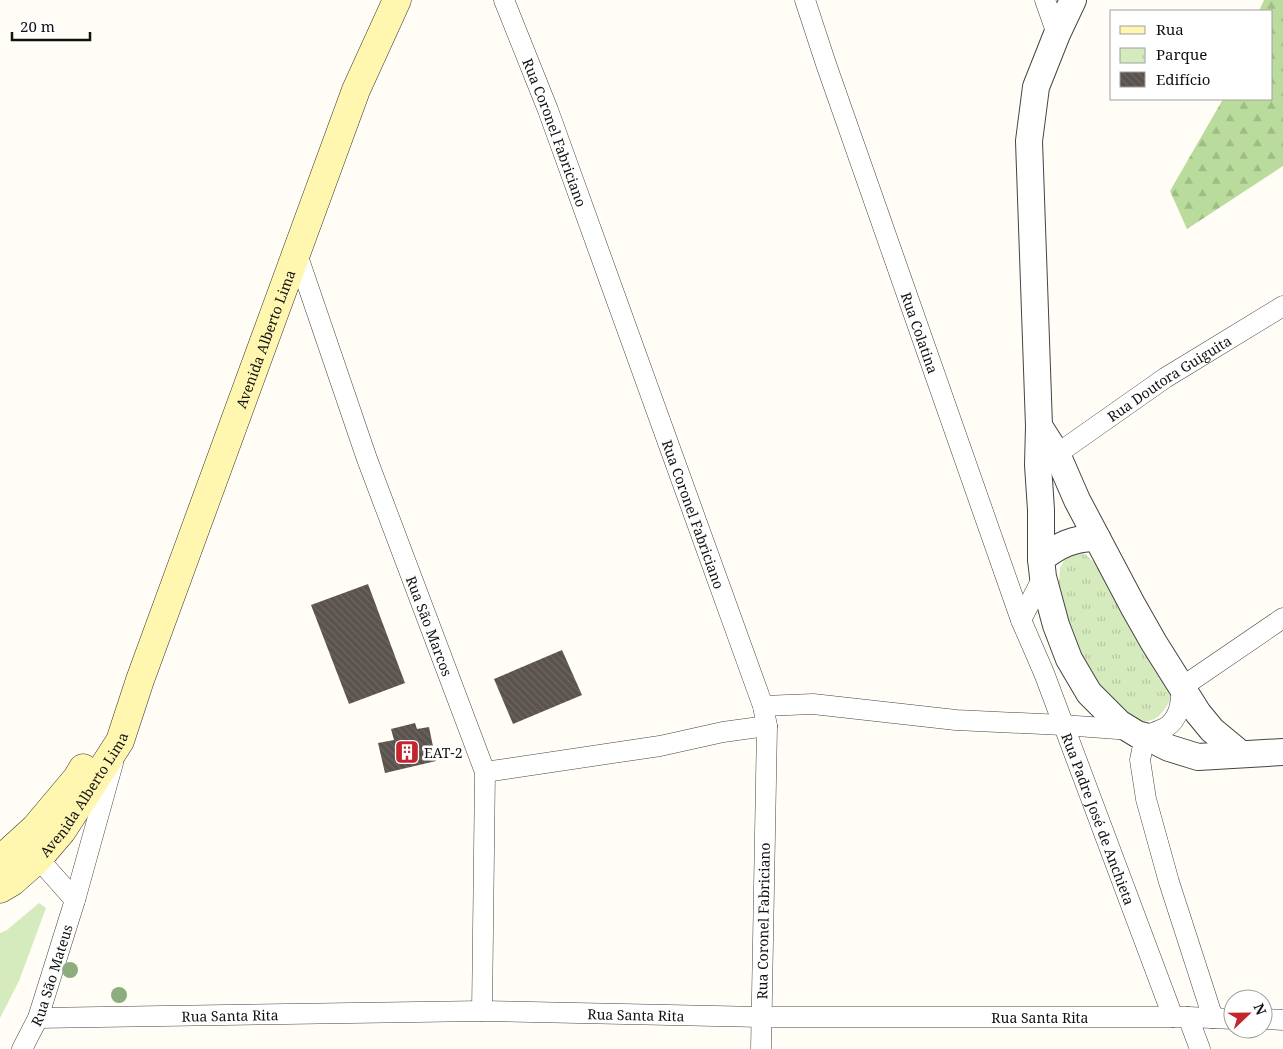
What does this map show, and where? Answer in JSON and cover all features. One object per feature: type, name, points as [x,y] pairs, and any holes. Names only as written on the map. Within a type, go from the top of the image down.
[{"type":"main road","name":"Avenida Alberto Lima","points":[[19,854],[62,831],[120,741],[140,680],[356,90],[397,0]]},
{"type":"main road","name":"Avenida Alberto Lima","points":[[0,889],[12,882],[19,854],[36,828],[77,778],[140,680]]},
{"type":"street","name":"Rua Coronel Fabriciano","points":[[504,0],[548,110],[763,706],[767,726],[761,1049]]},
{"type":"street","name":"Rua Colatina","points":[[805,0],[829,74],[1022,620]]},
{"type":"street","points":[[1045,0],[1057,34]]},
{"type":"street","points":[[1074,0],[1057,34],[1036,87],[1030,141],[1039,426],[1048,460],[1077,500],[1154,643],[1198,713],[1212,730],[1241,754]]},
{"type":"street","name":"Rua São Marcos","points":[[296,251],[367,459],[485,772],[482,1011]]},
{"type":"street","name":"Rua Doutora Guiguita","points":[[1048,460],[1165,378],[1283,306]]},
{"type":"street","points":[[1048,460],[1041,510],[1042,568],[1056,625],[1069,659],[1089,693],[1119,723],[1169,748],[1198,756],[1283,752]]},
{"type":"street","points":[[1022,620],[1042,568],[1056,548],[1083,538],[1097,538]]},
{"type":"street","points":[[763,706],[813,704],[956,720],[1063,725],[1138,733],[1166,727],[1176,718],[1182,687],[1283,618]]},
{"type":"street","name":"Rua Padre José de Anchieta","points":[[1022,620],[1180,1017],[1200,1049]]},
{"type":"street","points":[[485,772],[660,746],[723,732],[767,726]]},
{"type":"street","points":[[1138,733],[1146,799],[1169,882],[1213,1018]]},
{"type":"street","name":"Rua São Mateus","points":[[22,1049],[38,1018],[75,900],[120,741]]},
{"type":"street","points":[[19,854],[75,900]]},
{"type":"street","name":"Rua Santa Rita","points":[[38,1018],[482,1011],[762,1017],[1223,1018]]},
{"type":"green space","points":[[1264,0],[1283,0],[1283,166],[1187,229],[1170,191],[1222,100],[1273,100],[1273,10],[1259,10]]},
{"type":"green space","points":[[1075,551],[1084,553],[1099,567],[1166,679],[1171,699],[1161,714],[1153,719],[1135,722],[1102,693],[1079,652],[1067,624],[1059,584],[1060,568],[1065,559]]},
{"type":"green space","points":[[39,903],[46,908],[19,981],[0,1018],[0,933],[7,930]]},
{"type":"building","points":[[368,584],[405,683],[349,704],[311,605]]},
{"type":"building","points":[[562,650],[582,695],[513,724],[494,679]]},
{"type":"building","name":"EAT-2","points":[[415,723],[417,729],[429,727],[436,761],[385,773],[378,743],[394,740],[391,729]]},
{"type":"place","name":"EAT-2","points":[[407,752]]}]
